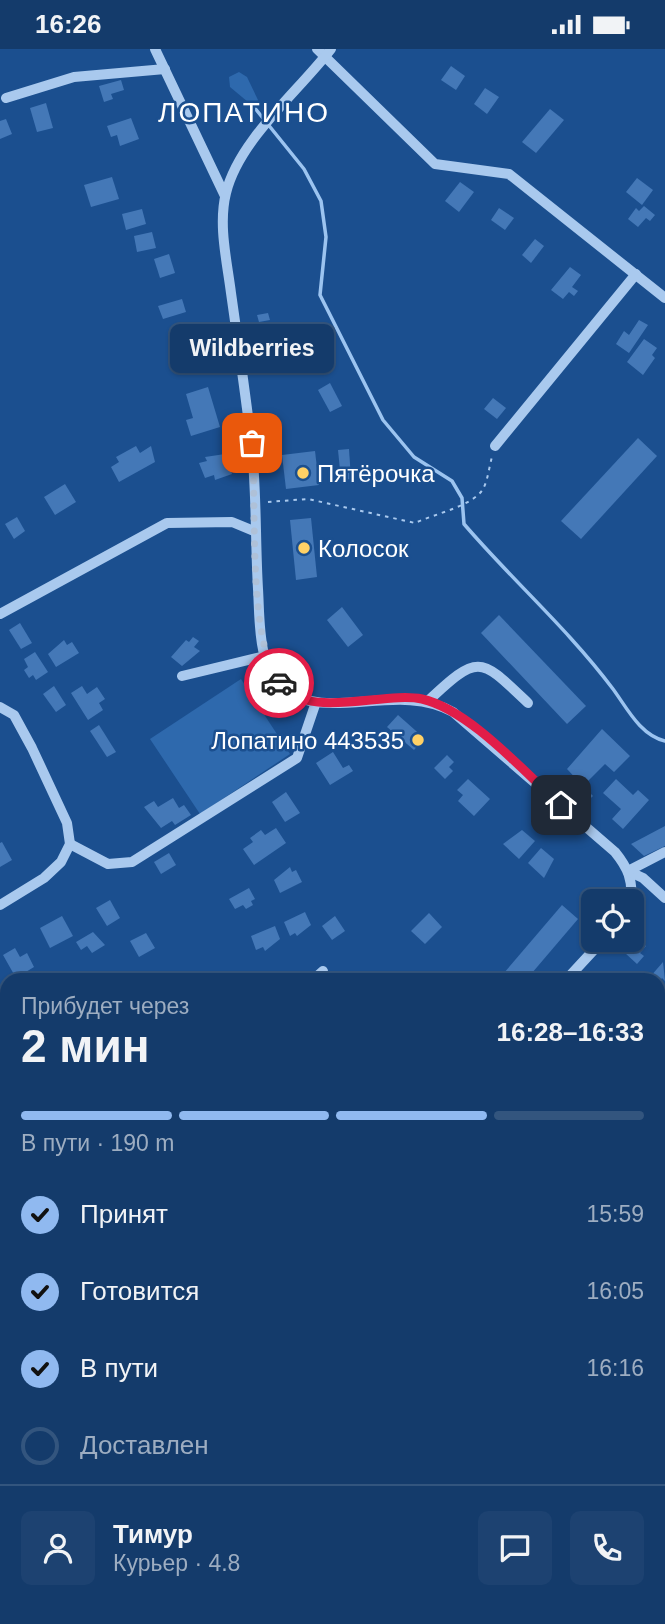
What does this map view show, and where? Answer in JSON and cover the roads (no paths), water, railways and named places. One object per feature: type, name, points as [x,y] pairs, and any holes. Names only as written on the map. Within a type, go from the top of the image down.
[{"type":"street","points":[[155,49],[225,195]]},
{"type":"street","points":[[632,889],[628,871],[606,843],[453,712],[428,701],[412,698],[316,702],[297,697],[282,688],[271,672],[265,656],[252,443],[224,239],[225,195],[232,171],[245,149],[307,80],[324,52],[435,164],[509,174],[665,297]]},
{"type":"street","points":[[6,98],[74,77],[165,69]]},
{"type":"street","points":[[495,446],[636,274]]},
{"type":"street","points":[[0,614],[167,523],[232,522],[256,532]]},
{"type":"street","points":[[183,677],[265,656]]},
{"type":"street","points":[[428,701],[459,672],[482,666],[492,669],[528,703]]},
{"type":"street","points":[[70,843],[108,864],[132,862],[297,758],[316,702]]},
{"type":"street","points":[[0,707],[14,715],[32,748],[67,823],[70,843],[61,863],[44,879],[0,905]]},
{"type":"street","points":[[628,871],[665,852]]},
{"type":"street","points":[[628,871],[643,878],[665,898]]},
{"type":"street","points":[[572,973],[592,952]]},
{"type":"waterway","points":[[254,107],[304,169],[321,201],[326,237],[320,295],[383,420],[414,457],[452,481],[462,498],[464,524],[596,667],[641,727],[665,741]]},
{"type":"place","name":"Wildberries","points":[[252,443]]},
{"type":"place","name":"Пятёрочка","points":[[303,473]]},
{"type":"place","name":"Колосок","points":[[304,548]]},
{"type":"place","name":"Лопатино 443535","points":[[418,740]]},
{"type":"district","name":"ЛОПАТИНО","points":[[244,112]]}]
